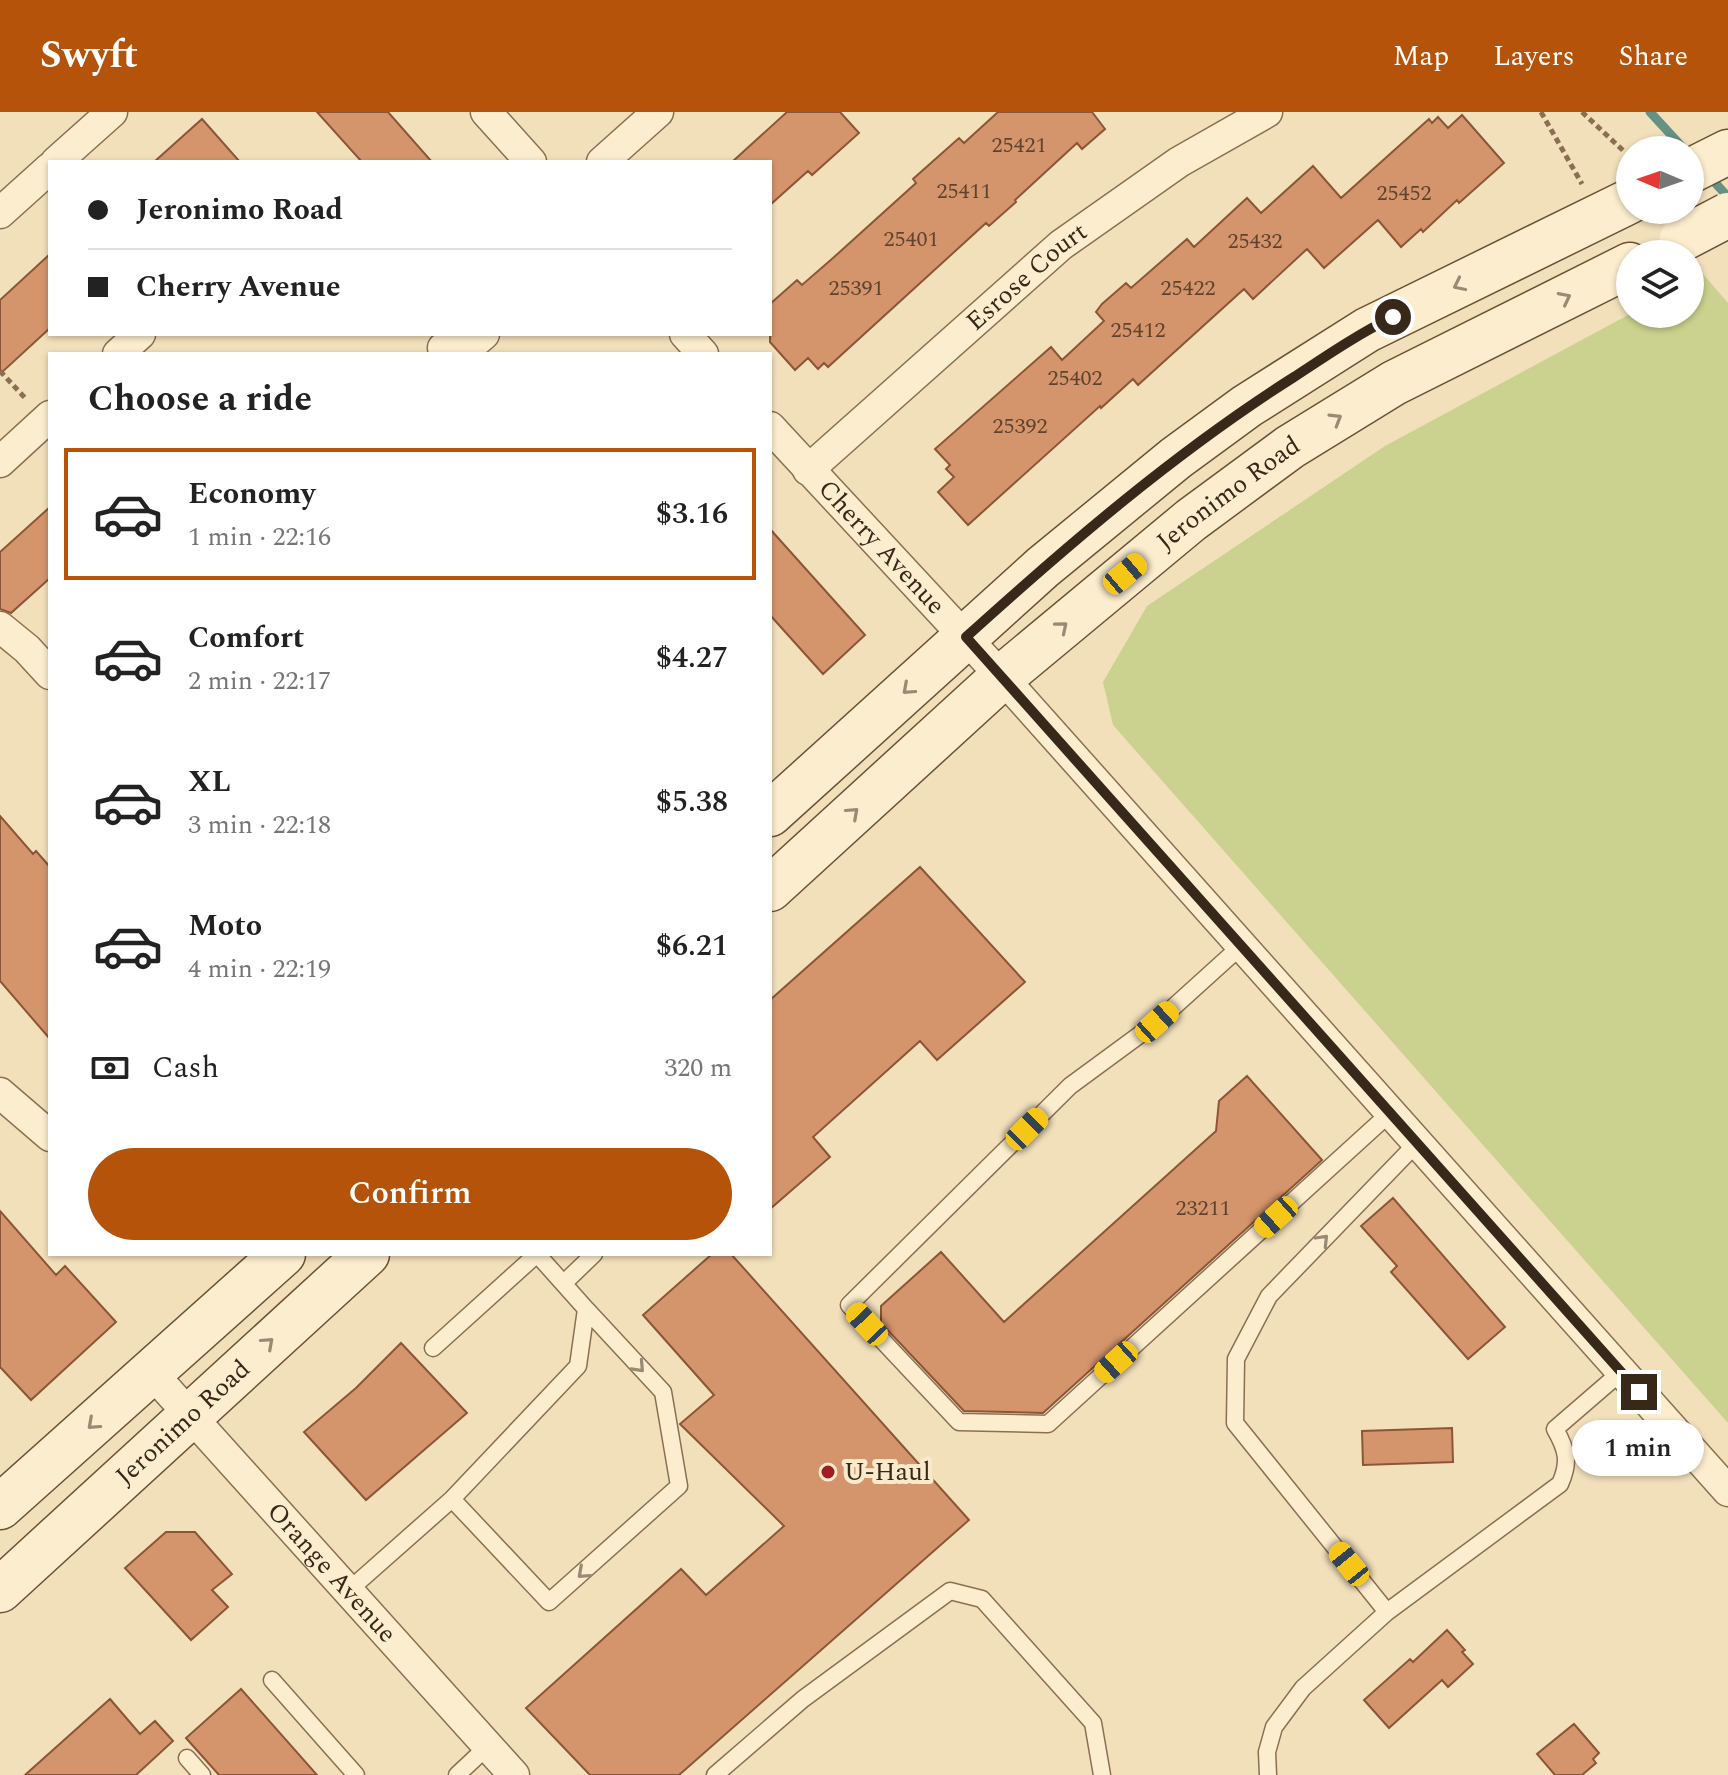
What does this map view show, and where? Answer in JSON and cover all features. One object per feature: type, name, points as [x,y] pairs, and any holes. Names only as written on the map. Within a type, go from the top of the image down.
[{"type":"main road","points":[[1704,164],[1728,152]]},
{"type":"main road","points":[[772,812],[1043,567],[1140,487],[1247,406],[1367,330],[1615,208]]},
{"type":"main road","points":[[1679,240],[1728,215]]},
{"type":"main road","name":"Jeronimo Road","points":[[772,887],[1002,677],[1191,520],[1290,447],[1394,383],[1616,272]]},
{"type":"main road","points":[[0,1507],[281,1256]]},
{"type":"main road","name":"Jeronimo Road","points":[[0,1590],[365,1256]]},
{"type":"street","points":[[58,160],[112,112]]},
{"type":"street","points":[[486,112],[529,160]]},
{"type":"street","points":[[604,160],[658,112]]},
{"type":"street","name":"Esrose Court","points":[[808,470],[1061,245],[1179,162],[1267,112]]},
{"type":"street","points":[[0,213],[48,170]]},
{"type":"street","points":[[120,352],[138,336]]},
{"type":"street","points":[[442,345],[477,340],[482,336]]},
{"type":"street","points":[[687,336],[701,352]]},
{"type":"street","points":[[0,462],[48,418]]},
{"type":"street","name":"Cherry Avenue","points":[[772,429],[966,637],[1728,1491]]},
{"type":"street","points":[[0,627],[48,672]]},
{"type":"street","points":[[0,1093],[48,1134]]},
{"type":"street","name":"Orange Avenue","points":[[151,1372],[514,1775]]},
{"type":"lane","points":[[1241,946],[1157,1022],[1070,1086],[849,1305],[959,1422],[1048,1424],[1390,1113]]},
{"type":"lane","points":[[1387,1612],[1235,1423],[1236,1359],[1269,1296],[1417,1143]]},
{"type":"lane","points":[[433,1348],[535,1256]]},
{"type":"lane","points":[[452,1499],[549,1602],[679,1486],[663,1392],[539,1256]]},
{"type":"lane","points":[[564,1283],[592,1256]]},
{"type":"lane","points":[[348,1591],[452,1499],[578,1366],[586,1309]]},
{"type":"lane","points":[[1268,1775],[1267,1752],[1274,1727],[1303,1688],[1387,1612],[1560,1484],[1568,1468],[1566,1448],[1555,1429],[1621,1372]]},
{"type":"lane","points":[[715,1775],[803,1699],[950,1591],[982,1599],[1093,1723],[1102,1775]]},
{"type":"lane","points":[[272,1680],[356,1775]]},
{"type":"lane","points":[[457,1775],[488,1746]]},
{"type":"lane","points":[[187,1758],[202,1775]]},
{"type":"path","points":[[1541,112],[1615,208]]},
{"type":"path","points":[[1582,112],[1616,144]]},
{"type":"green space","points":[[1704,275],[1728,303],[1728,1423],[1113,725],[1103,682],[1147,606],[1385,446],[1616,322],[1616,328],[1704,328]]},
{"type":"building","points":[[317,112],[388,112],[430,160],[360,160]]},
{"type":"building","points":[[787,112],[840,112],[859,133],[812,175],[808,171],[772,203],[772,160],[734,160]]},
{"type":"building","points":[[998,112],[1092,112],[1105,129],[1082,149],[1077,143],[1016,202],[989,226],[986,223],[828,367],[824,363],[818,369],[808,358],[795,370],[770,342],[772,302],[797,280],[802,285],[916,183],[913,179],[959,138],[964,143]]},
{"type":"building","points":[[1462,115],[1504,163],[1423,232],[1421,229],[1401,247],[1378,220],[1324,268],[1307,249],[1253,299],[1244,289],[1138,385],[1133,379],[1100,406],[968,525],[938,492],[954,477],[946,469],[950,465],[935,449],[1051,347],[1062,360],[1104,321],[1096,312],[1102,304],[1126,283],[1131,288],[1187,239],[1194,247],[1247,198],[1261,213],[1313,166],[1341,198],[1429,119],[1432,123],[1438,117],[1448,128]]},
{"type":"building","points":[[202,119],[238,160],[156,160]]},
{"type":"building","points":[[48,256],[48,330],[0,374],[0,300]]},
{"type":"building","points":[[48,509],[48,580],[11,613],[0,609],[0,552]]},
{"type":"building","points":[[772,531],[865,635],[823,674],[772,617]]},
{"type":"building","points":[[0,816],[33,854],[36,851],[48,865],[48,1037],[0,981]]},
{"type":"building","points":[[920,867],[1025,982],[937,1060],[920,1041],[813,1137],[830,1157],[772,1207],[772,998]]},
{"type":"building","points":[[1247,1076],[1322,1160],[1043,1413],[964,1411],[881,1323],[881,1306],[941,1252],[1004,1322],[1216,1131],[1219,1101]]},
{"type":"building","points":[[1393,1198],[1505,1327],[1468,1359],[1391,1272],[1397,1266],[1361,1226]]},
{"type":"building","points":[[0,1211],[56,1275],[65,1266],[116,1322],[31,1400],[0,1367]]},
{"type":"building","name":"U-Haul","points":[[710,1256],[733,1256],[969,1520],[679,1775],[590,1775],[526,1708],[681,1569],[706,1595],[784,1526],[680,1424],[714,1395],[643,1315]]},
{"type":"building","points":[[401,1343],[467,1413],[366,1500],[304,1432],[356,1388]]},
{"type":"building","points":[[1452,1428],[1453,1462],[1363,1465],[1362,1431]]},
{"type":"building","points":[[166,1532],[195,1532],[232,1574],[212,1590],[228,1607],[191,1640],[125,1568]]},
{"type":"building","points":[[1447,1630],[1473,1664],[1448,1687],[1442,1680],[1389,1728],[1364,1700],[1410,1659],[1413,1662]]},
{"type":"building","points":[[241,1689],[317,1775],[219,1775],[186,1738]]},
{"type":"building","points":[[110,1699],[140,1734],[155,1721],[173,1741],[136,1775],[25,1775]]},
{"type":"building","points":[[1574,1724],[1599,1753],[1593,1759],[1596,1763],[1582,1775],[1555,1775],[1537,1754]]},
{"type":"waterway","points":[[1650,112],[1672,136]]},
{"type":"waterway","points":[[1708,175],[1728,197]]},
{"type":"place","name":"U-Haul","points":[[828,1472]]},
{"type":"route","points":[[1393,317],[1367,330],[1247,406],[1176,458],[1043,567],[966,637],[1639,1392]]}]
